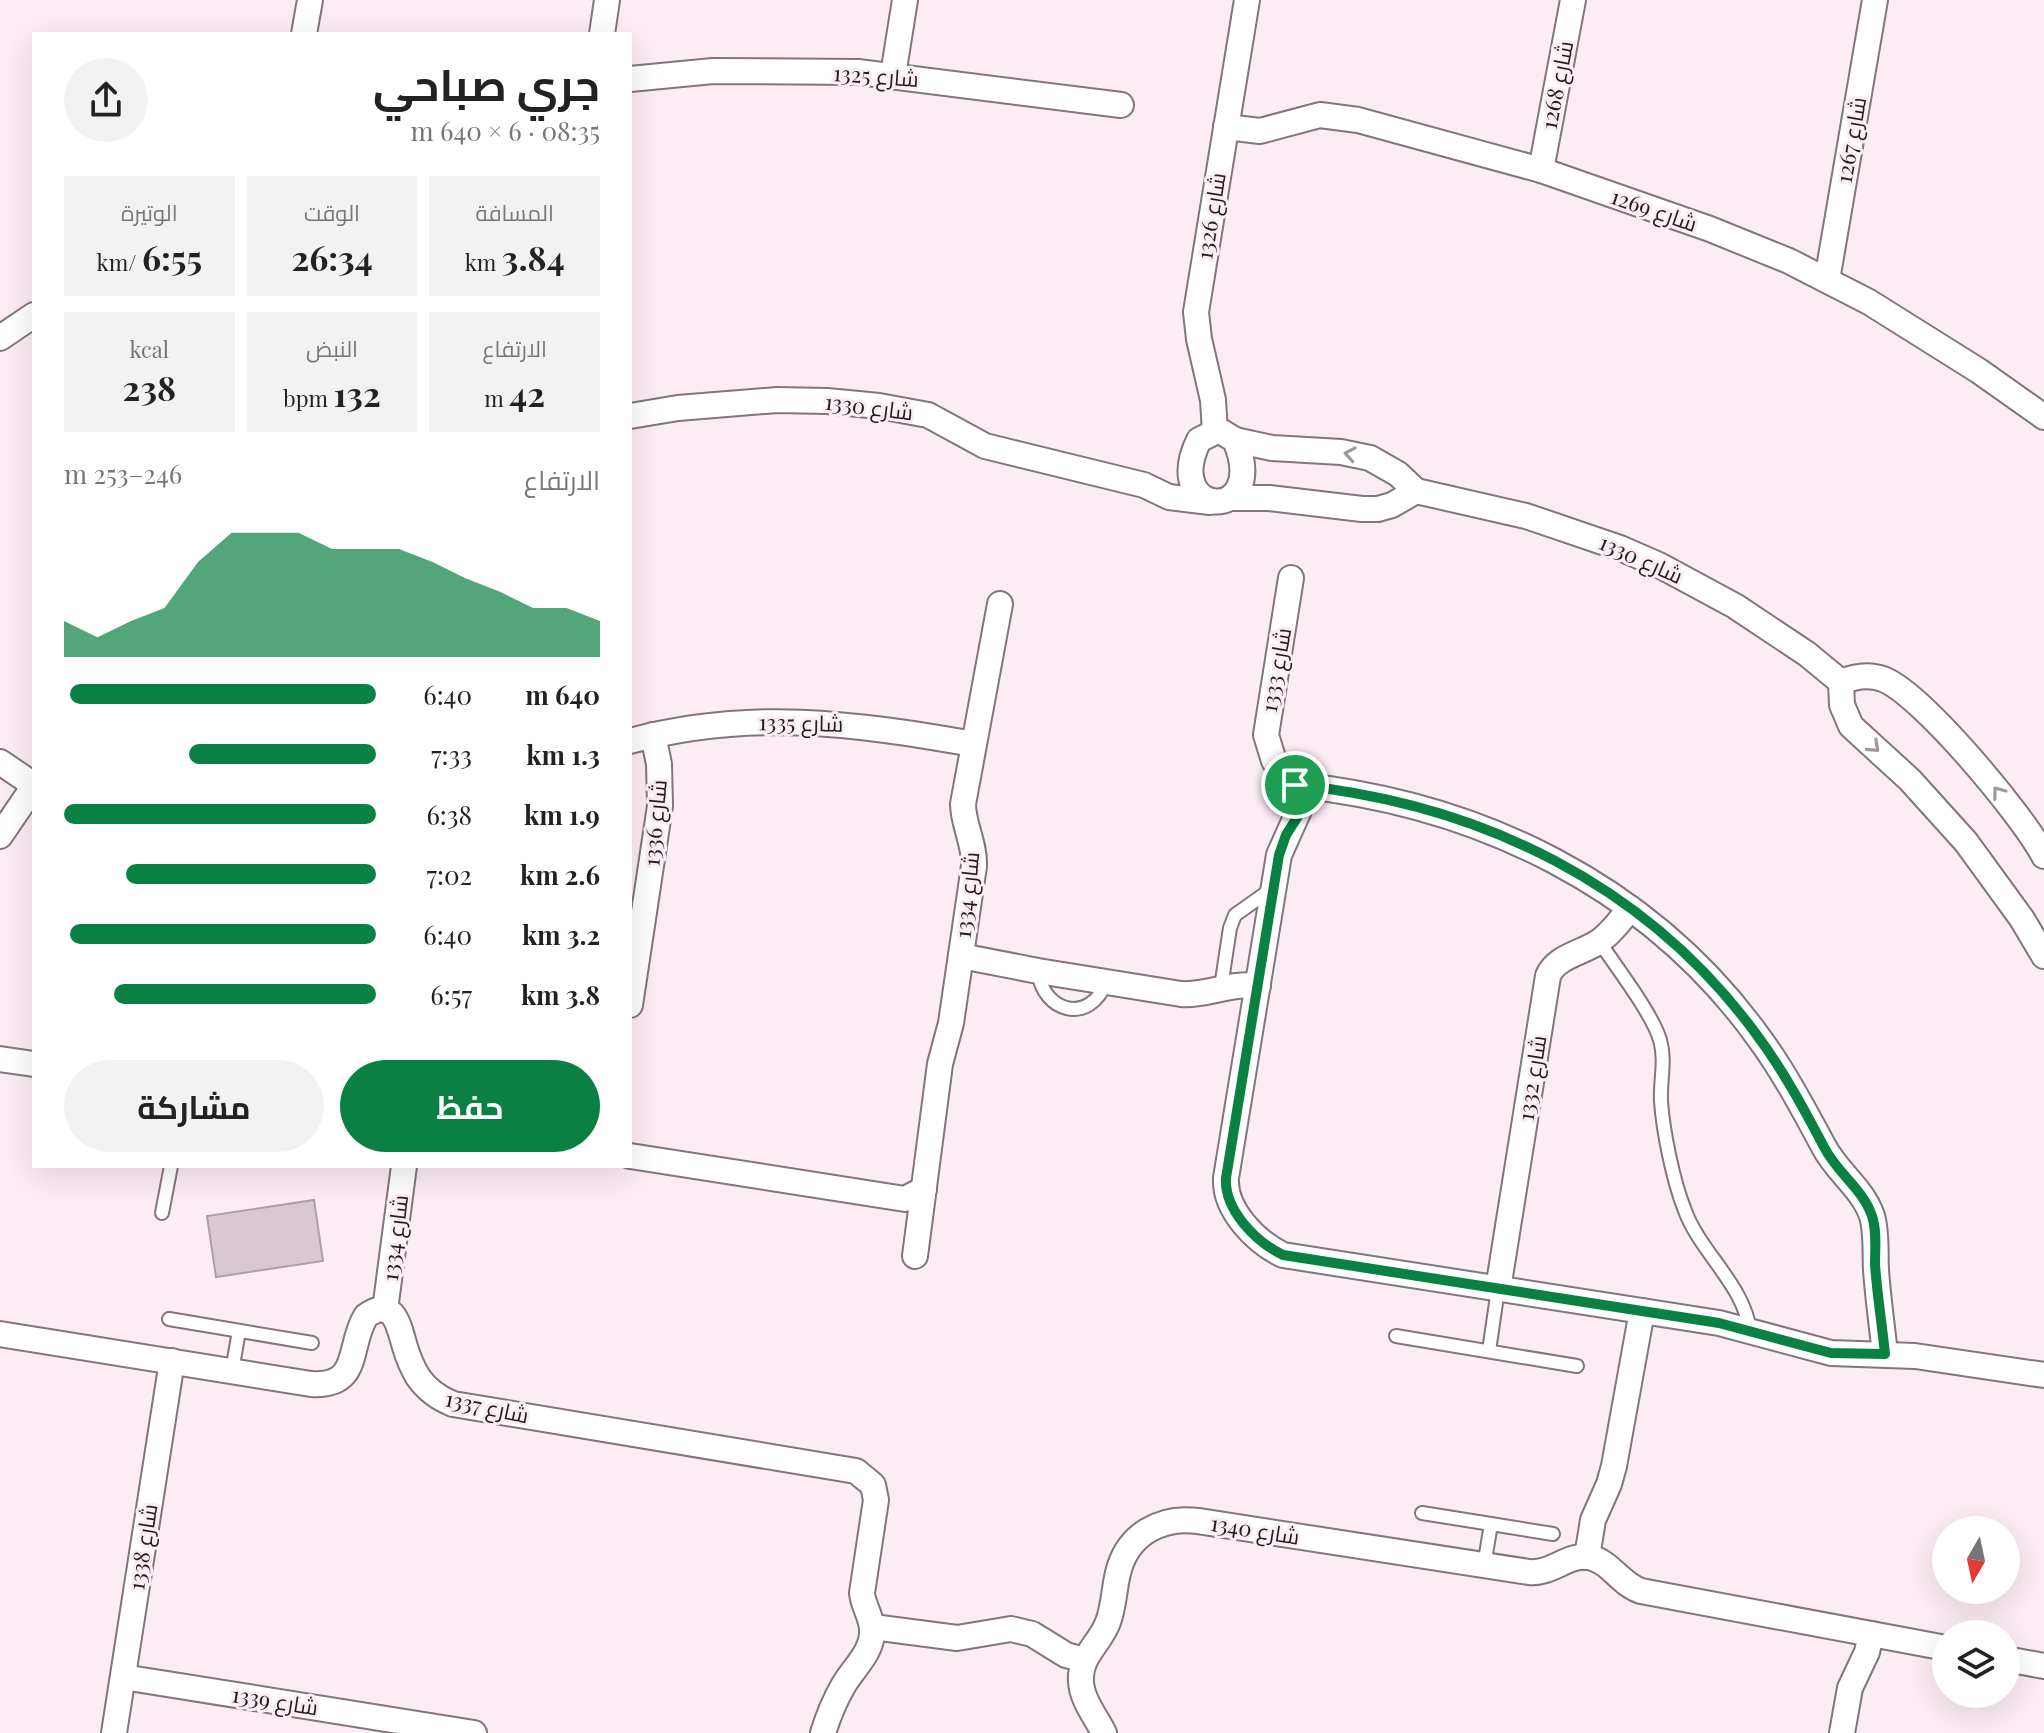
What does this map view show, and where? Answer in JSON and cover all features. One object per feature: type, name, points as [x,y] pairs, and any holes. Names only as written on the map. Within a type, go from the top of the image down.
[{"type":"street","points":[[304,32],[310,0]]},
{"type":"street","points":[[602,32],[607,0]]},
{"type":"street","points":[[893,75],[905,0]]},
{"type":"street","name":"شارع 1326","points":[[1225,436],[1213,400],[1196,312],[1247,0]]},
{"type":"street","name":"شارع 1268","points":[[1541,170],[1573,0]]},
{"type":"street","name":"شارع 1267","points":[[1827,280],[1875,0]]},
{"type":"street","name":"شارع 1325","points":[[632,79],[713,71],[858,72],[1121,105]]},
{"type":"street","name":"شارع 1269","points":[[1226,127],[1260,131],[1308,117],[1345,118],[1541,170],[1750,244],[1869,302],[1979,371],[2044,417]]},
{"type":"street","points":[[0,338],[32,316]]},
{"type":"street","name":"شارع 1330","points":[[632,416],[777,400],[827,401],[928,415],[985,446],[1144,485],[1169,497],[1220,500],[1269,498],[1370,509],[1392,505],[1416,491]]},
{"type":"street","points":[[1225,436],[1241,453],[1242,474],[1235,494],[1220,500],[1204,498],[1195,487],[1191,463],[1199,440],[1225,436]]},
{"type":"street","name":"شارع 1330","points":[[1225,436],[1272,448],[1341,452],[1370,458],[1398,474],[1416,491],[1526,516],[1579,533],[1659,565],[1735,606],[1807,654],[1841,682]]},
{"type":"street","points":[[1144,485],[1164,480],[1191,463]]},
{"type":"street","name":"شارع 1333","points":[[1291,578],[1266,735],[1274,761],[1295,785]]},
{"type":"street","name":"شارع 1334","points":[[915,1256],[940,1064],[951,1023],[974,866],[974,847],[963,812],[1000,604]]},
{"type":"street","points":[[2044,856],[1975,764],[1924,711],[1881,678],[1861,676],[1841,682],[1842,705],[1851,726],[1910,780],[1966,842],[2022,919],[2044,956]]},
{"type":"street","name":"شارع 1335","points":[[642,738],[725,724],[805,721],[886,729],[973,744]]},
{"type":"street","name":"شارع 1336","points":[[632,992],[660,806],[659,764],[642,738]]},
{"type":"street","points":[[0,762],[32,784]]},
{"type":"street","points":[[1885,1354],[1877,1290],[1874,1222],[1865,1201],[1835,1167],[1781,1069],[1733,1004],[1680,949],[1630,908],[1555,861],[1497,833],[1449,815],[1376,796],[1295,785],[1300,800],[1298,816],[1283,842],[1274,887],[1226,1178],[1227,1195],[1245,1224],[1263,1244],[1283,1255],[1719,1323],[1831,1353],[1915,1356],[2044,1375]]},
{"type":"street","points":[[0,836],[32,788]]},
{"type":"street","name":"شارع 1332","points":[[1498,1289],[1548,976],[1559,962],[1599,941],[1630,908]]},
{"type":"street","points":[[961,956],[1191,995],[1239,984],[1258,986]]},
{"type":"street","points":[[0,1059],[32,1064]]},
{"type":"street","points":[[632,1156],[905,1199],[924,1189]]},
{"type":"street","name":"شارع 1334","points":[[385,1310],[404,1168]]},
{"type":"street","points":[[0,1334],[311,1384],[335,1381],[347,1371],[366,1316],[385,1310]]},
{"type":"street","name":"شارع 1337","points":[[385,1310],[397,1318],[405,1348],[419,1379],[436,1396],[453,1404],[849,1469],[863,1474],[873,1485],[876,1500],[862,1593],[873,1627]]},
{"type":"street","points":[[1642,1311],[1614,1466],[1593,1520],[1587,1557],[1603,1563],[1625,1584],[1641,1591],[1932,1645]]},
{"type":"street","name":"شارع 1338","points":[[114,1733],[172,1361]]},
{"type":"street","name":"شارع 1340","points":[[1084,1660],[1109,1620],[1118,1573],[1126,1552],[1152,1527],[1174,1520],[1198,1521],[1537,1573],[1552,1570],[1577,1557],[1587,1557]]},
{"type":"street","points":[[823,1733],[841,1689],[869,1648],[873,1627],[957,1638],[1000,1629],[1021,1630],[1057,1651],[1084,1660],[1082,1690],[1104,1733]]},
{"type":"street","points":[[1842,1733],[1850,1688],[1867,1652],[1871,1634]]},
{"type":"street","points":[[2020,1662],[2044,1666]]},
{"type":"street","name":"شارع 1339","points":[[123,1677],[474,1733]]},
{"type":"lane","points":[[1221,987],[1230,928],[1235,915],[1274,887]]},
{"type":"lane","points":[[1599,941],[1656,1029],[1663,1057],[1663,1116],[1683,1207],[1697,1237],[1743,1305],[1750,1331]]},
{"type":"lane","points":[[162,1213],[171,1168]]},
{"type":"lane","points":[[1489,1351],[1498,1289]]},
{"type":"lane","points":[[169,1319],[312,1343]]},
{"type":"lane","points":[[232,1371],[239,1331]]},
{"type":"lane","points":[[1396,1336],[1577,1366]]},
{"type":"lane","points":[[1422,1513],[1553,1534]]},
{"type":"lane","points":[[1484,1566],[1491,1524]]},
{"type":"building","points":[[314,1200],[323,1261],[216,1277],[207,1216]]},
{"type":"route","points":[[1295,785],[1343,790],[1413,804],[1520,843],[1589,880],[1630,908],[1708,976],[1781,1069],[1829,1158],[1859,1192],[1870,1211],[1874,1222],[1877,1290],[1885,1354],[1831,1353],[1719,1323],[1283,1255],[1263,1244],[1235,1209],[1225,1186],[1279,855],[1300,808],[1299,792],[1295,785]]}]
